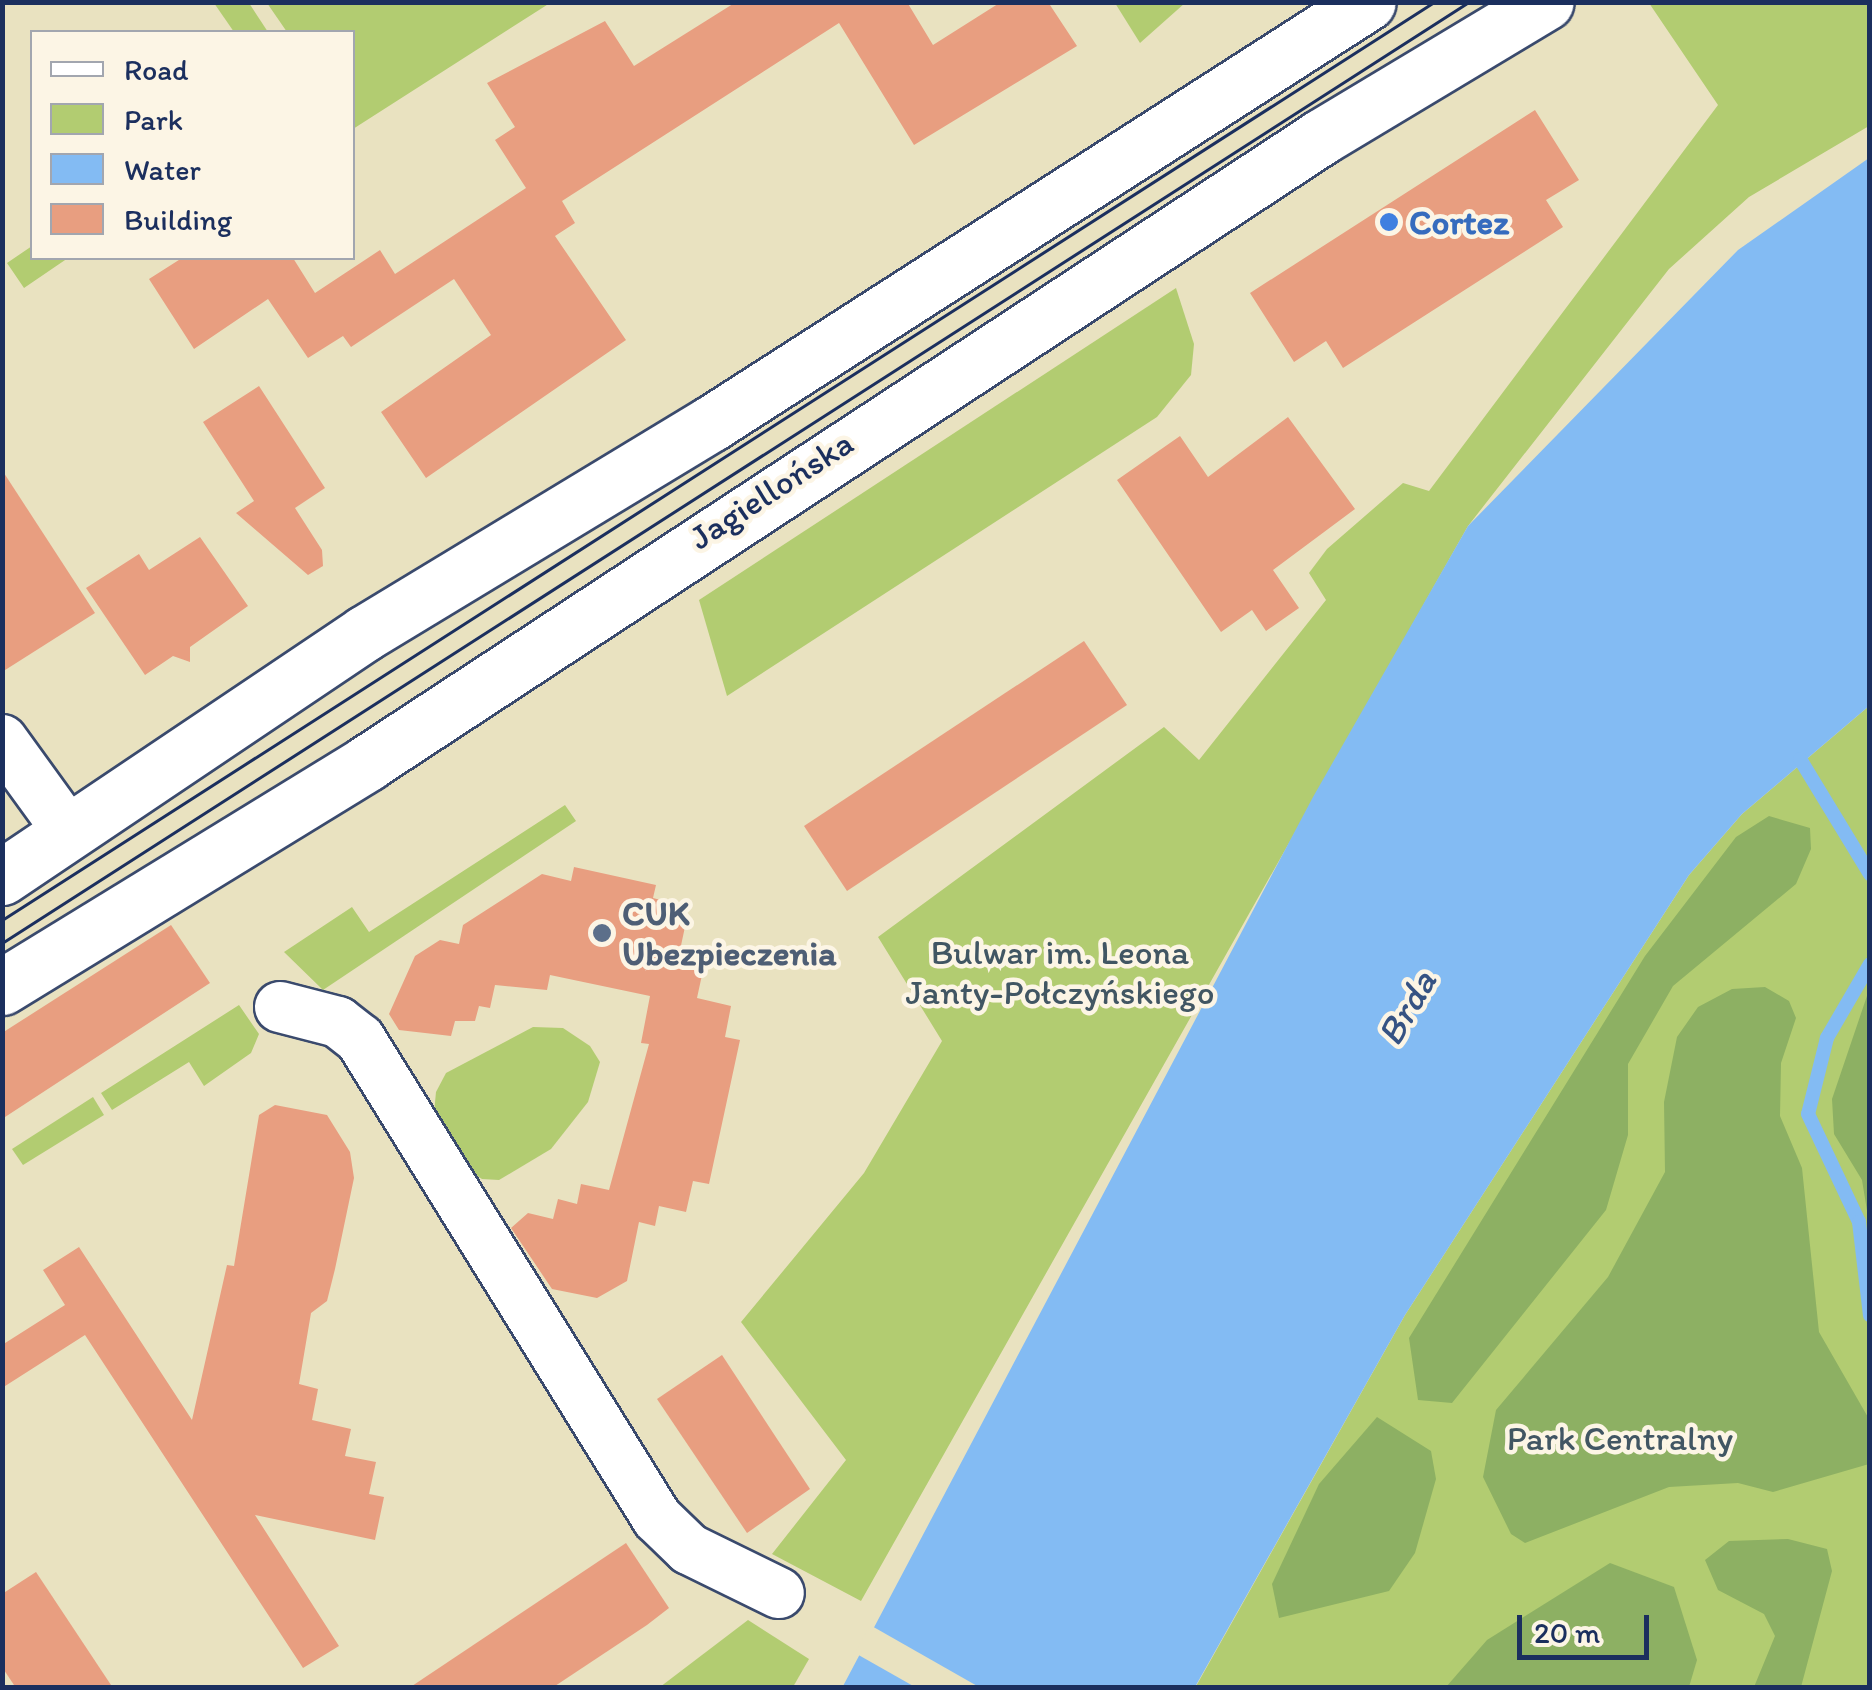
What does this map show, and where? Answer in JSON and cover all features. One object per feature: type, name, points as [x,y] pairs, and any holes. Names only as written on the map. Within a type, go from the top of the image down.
[{"type":"main road","points":[[2,877],[365,633],[712,424],[1368,2]]},
{"type":"main road","name":"Jagiellońska","points":[[2,987],[367,763],[1321,137],[1546,2]]},
{"type":"street","points":[[2,740],[70,834]]},
{"type":"street","points":[[280,1007],[338,1022],[360,1039],[657,1518],[689,1548],[779,1593]]},
{"type":"green space","points":[[214,3],[249,3],[267,30],[233,30]]},
{"type":"green space","points":[[267,3],[550,3],[355,128],[355,30],[286,30]]},
{"type":"green space","points":[[1115,3],[1185,3],[1140,43]]},
{"type":"green space","name":"Bulwar im. Leona Janty-Połczyńskiego","points":[[1649,3],[1869,3],[1869,126],[1749,197],[1669,269],[1468,526],[861,1601],[772,1554],[846,1460],[741,1322],[864,1173],[942,1041],[878,937],[1164,727],[1199,760],[1326,600],[1309,573],[1327,549],[1403,483],[1429,491],[1718,105]]},
{"type":"green space","points":[[30,247],[30,260],[65,260],[24,288],[7,263]]},
{"type":"green space","points":[[1176,288],[1194,344],[1191,375],[1157,417],[727,696],[699,600]]},
{"type":"green space","name":"Park Centralny","points":[[1869,706],[1869,1687],[1195,1688],[1405,1315],[1689,875],[1742,814]]},
{"type":"green space","points":[[565,805],[576,821],[323,990],[284,952],[352,907],[369,932]]},
{"type":"green space","points":[[1769,816],[1810,828],[1811,849],[1796,884],[1673,986],[1628,1064],[1628,1135],[1606,1210],[1452,1403],[1418,1400],[1409,1338],[1645,956],[1736,837]]},
{"type":"green space","points":[[1765,987],[1789,1001],[1796,1018],[1781,1063],[1780,1116],[1802,1168],[1819,1332],[1869,1419],[1869,1464],[1773,1492],[1738,1483],[1669,1487],[1525,1543],[1511,1534],[1483,1477],[1496,1410],[1608,1277],[1665,1172],[1664,1102],[1677,1037],[1698,1007],[1732,989]]},
{"type":"green space","points":[[1869,990],[1869,1223],[1862,1180],[1834,1134],[1832,1099]]},
{"type":"green space","points":[[239,1005],[259,1034],[251,1053],[204,1086],[189,1062],[112,1110],[101,1093]]},
{"type":"green space","points":[[533,1027],[563,1028],[590,1046],[600,1062],[588,1102],[551,1149],[499,1180],[482,1179],[465,1168],[434,1113],[436,1092],[446,1073]]},
{"type":"green space","points":[[93,1097],[104,1115],[23,1165],[12,1149]]},
{"type":"green space","points":[[1377,1417],[1431,1451],[1436,1479],[1415,1553],[1389,1591],[1279,1618],[1272,1584],[1319,1484]]},
{"type":"green space","points":[[1788,1539],[1827,1549],[1832,1571],[1801,1687],[1754,1687],[1775,1636],[1764,1614],[1718,1590],[1705,1560],[1729,1541]]},
{"type":"green space","points":[[1610,1563],[1674,1587],[1697,1660],[1689,1687],[1446,1687],[1487,1640]]},
{"type":"green space","points":[[748,1620],[809,1659],[793,1687],[660,1687]]},
{"type":"water","name":"Brda","points":[[1869,158],[1869,706],[1742,814],[1689,875],[1405,1315],[1195,1687],[842,1688],[1313,797],[1468,526],[1738,250]]},
{"type":"pier","points":[[870,1625],[979,1687],[915,1687],[855,1653]]},
{"type":"building","points":[[736,2],[907,2],[933,45],[1001,2],[1048,2],[1077,46],[914,145],[839,23],[562,201],[575,223],[555,236],[626,340],[426,478],[381,412],[491,335],[454,279],[351,347],[343,336],[308,358],[268,299],[194,349],[149,279],[179,260],[294,260],[315,293],[380,250],[395,274],[526,188],[495,140],[515,127],[487,83],[605,21],[634,66]]},
{"type":"building","points":[[1535,110],[1579,180],[1546,200],[1563,227],[1343,368],[1326,341],[1294,362],[1250,293]]},
{"type":"building","points":[[259,386],[325,488],[295,508],[322,550],[323,566],[308,575],[236,513],[254,501],[203,422]]},
{"type":"building","points":[[1288,417],[1355,509],[1273,570],[1299,608],[1266,631],[1252,610],[1221,632],[1117,480],[1180,436],[1208,477]]},
{"type":"building","points":[[2,470],[95,613],[2,672]]},
{"type":"building","points":[[200,537],[248,606],[190,647],[190,662],[173,656],[145,675],[86,588],[139,554],[149,570]]},
{"type":"building","points":[[1084,641],[1127,705],[847,891],[804,826]]},
{"type":"building","points":[[574,867],[656,885],[653,898],[668,902],[665,917],[686,922],[679,955],[705,961],[697,998],[731,1006],[725,1037],[740,1040],[709,1184],[693,1181],[686,1212],[659,1206],[655,1226],[639,1222],[627,1281],[597,1298],[552,1289],[511,1228],[528,1213],[553,1219],[558,1199],[577,1204],[581,1184],[609,1190],[649,1044],[641,1043],[650,996],[550,975],[547,990],[495,985],[490,1008],[479,1006],[475,1021],[455,1021],[451,1036],[399,1030],[389,1014],[415,956],[440,940],[459,944],[463,925],[542,874],[571,881]]},
{"type":"building","points":[[171,925],[210,983],[2,1119],[2,1033]]},
{"type":"building","points":[[275,1105],[327,1115],[350,1152],[354,1178],[335,1269],[327,1301],[311,1313],[299,1384],[318,1389],[312,1420],[351,1429],[345,1456],[376,1462],[369,1494],[384,1497],[375,1540],[255,1515],[339,1646],[303,1668],[85,1335],[2,1388],[2,1345],[65,1305],[43,1270],[79,1247],[192,1420],[227,1265],[234,1266],[259,1115]]},
{"type":"building","points":[[722,1355],[810,1489],[747,1533],[657,1399]]},
{"type":"building","points":[[626,1543],[669,1608],[647,1625],[552,1688],[409,1688]]},
{"type":"building","points":[[36,1572],[113,1688],[16,1688],[2,1667],[2,1594]]},
{"type":"waterway","points":[[1800,759],[1870,874]]},
{"type":"waterway","points":[[1870,964],[1827,1038],[1808,1114],[1859,1222],[1870,1315]]},
{"type":"tram line","points":[[2,920],[1434,2]]},
{"type":"tram line","points":[[2,943],[1469,2]]},
{"type":"place","name":"Cortez","points":[[1389,222]]},
{"type":"place","name":"CUK Ubezpieczenia","points":[[602,933]]}]
